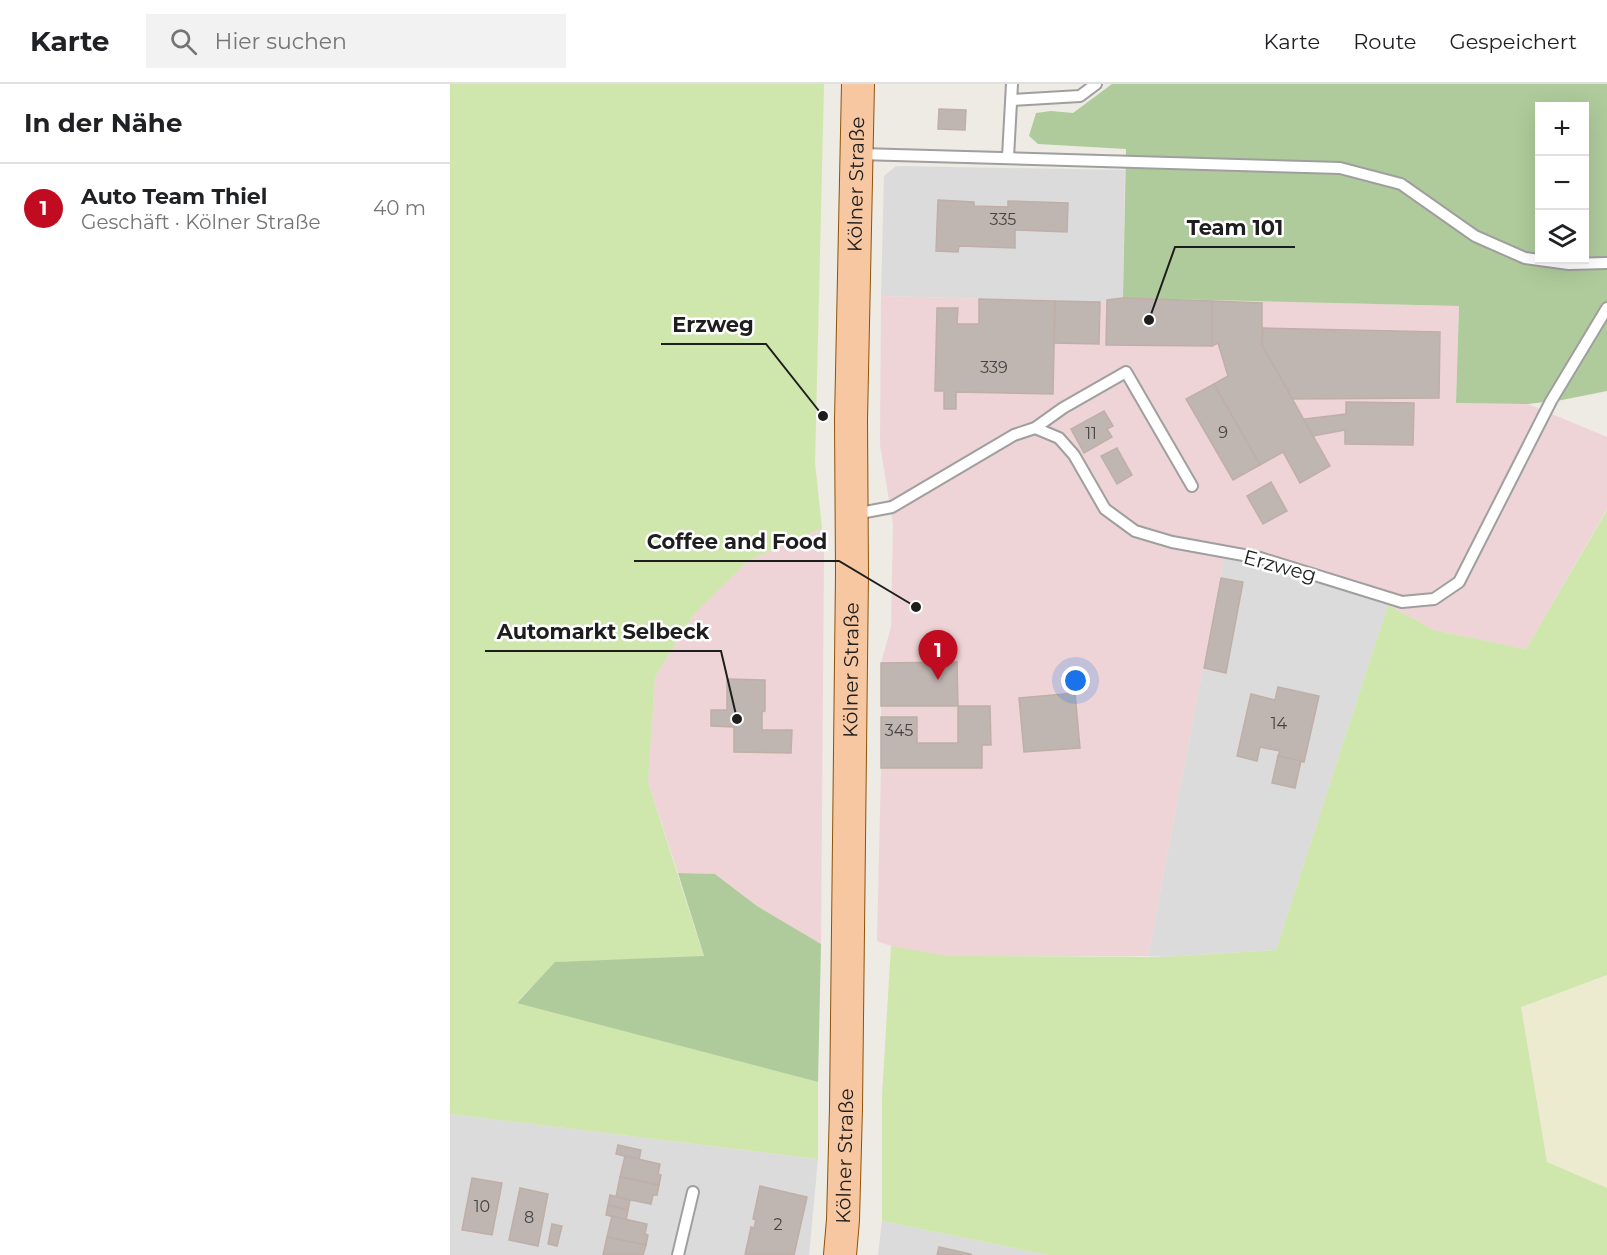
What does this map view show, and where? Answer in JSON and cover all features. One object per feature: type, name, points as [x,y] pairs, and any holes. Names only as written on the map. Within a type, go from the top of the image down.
[{"type":"main road","name":"Kölner Straße","points":[[840,1255],[846,1107],[851,420],[858,84]]},
{"type":"lane","points":[[1008,157],[1012,84]]},
{"type":"lane","points":[[1012,100],[1080,96],[1096,84]]},
{"type":"lane","points":[[857,154],[1340,168],[1401,184],[1475,236],[1525,258],[1569,264],[1607,263]]},
{"type":"lane","name":"Erzweg","points":[[1035,428],[1059,438],[1074,455],[1105,509],[1134,531],[1172,542],[1260,558],[1402,602],[1434,599],[1459,582],[1551,402],[1607,308]]},
{"type":"lane","points":[[852,515],[892,507],[1014,435],[1035,428],[1064,408],[1126,372],[1192,486]]},
{"type":"lane","points":[[678,1255],[693,1192]]},
{"type":"shaded area","points":[[896,166],[1125,170],[1123,298],[1100,302],[881,296],[884,176]]},
{"type":"shaded area","points":[[881,296],[1100,302],[1123,298],[1459,306],[1456,403],[1528,404],[1607,437],[1607,509],[1526,649],[1434,630],[1388,605],[1225,552],[1148,956],[948,956],[897,948],[877,941],[881,663],[891,627],[893,524],[880,445]]},
{"type":"shaded area","points":[[822,528],[824,553],[821,944],[757,906],[715,874],[678,873],[648,782],[655,677],[694,614],[748,561]]},
{"type":"shaded area","points":[[1225,552],[1388,605],[1276,950],[1166,957],[1148,956]]},
{"type":"shaded area","points":[[450,1114],[818,1159],[809,1255],[450,1255]]},
{"type":"shaded area","points":[[882,1221],[1048,1255],[878,1255]]},
{"type":"green space","points":[[450,84],[824,84],[815,463],[822,528],[748,561],[694,614],[655,677],[648,782],[704,957],[556,962],[517,1002],[818,1082],[818,1159],[450,1114]]},
{"type":"green space","points":[[1112,84],[1607,84],[1607,391],[1528,404],[1456,403],[1459,306],[1123,298],[1126,149],[1038,144],[1029,136],[1036,113],[1051,111],[1073,113]]},
{"type":"green space","points":[[1607,510],[1607,975],[1521,1007],[1547,1162],[1607,1188],[1607,1255],[1048,1255],[882,1221],[882,1097],[891,946],[948,956],[1166,957],[1276,950],[1388,605],[1434,630],[1526,649]]},
{"type":"green space","points":[[678,873],[715,874],[757,906],[821,944],[818,1082],[517,1003],[555,962],[704,956]]},
{"type":"green space","points":[[1607,975],[1607,1188],[1547,1162],[1521,1007]]},
{"type":"building","points":[[939,109],[966,110],[965,130],[938,129]]},
{"type":"building","points":[[938,200],[974,202],[974,206],[1008,207],[1008,201],[1068,203],[1067,232],[1015,230],[1015,248],[959,246],[958,252],[936,251]]},
{"type":"building","points":[[1123,298],[1212,301],[1212,346],[1106,345],[1107,300]]},
{"type":"building","points":[[979,299],[1055,301],[1053,394],[956,392],[956,409],[944,409],[944,391],[935,391],[937,308],[958,308],[957,324],[979,324]]},
{"type":"building","points":[[1055,301],[1100,302],[1099,344],[1054,343]]},
{"type":"building","points":[[1212,301],[1262,303],[1262,345],[1330,466],[1300,483],[1283,452],[1260,465],[1214,384],[1228,376],[1218,343],[1212,346]]},
{"type":"building","points":[[1263,328],[1440,332],[1439,398],[1293,399],[1262,345]]},
{"type":"building","points":[[1214,384],[1260,465],[1233,480],[1186,399]]},
{"type":"building","points":[[1346,402],[1414,403],[1413,445],[1345,444],[1345,430],[1313,436],[1304,419],[1346,414]]},
{"type":"building","points":[[1104,411],[1113,426],[1107,429],[1112,437],[1084,453],[1071,429]]},
{"type":"building","points":[[1117,448],[1132,475],[1117,484],[1101,456]]},
{"type":"building","points":[[1271,482],[1287,511],[1263,524],[1247,496]]},
{"type":"building","points":[[1221,578],[1243,582],[1226,673],[1204,668]]},
{"type":"building","points":[[957,662],[958,706],[881,706],[881,663]]},
{"type":"building","points":[[727,679],[765,680],[765,711],[762,712],[762,730],[792,730],[791,753],[734,752],[734,727],[711,726],[711,710],[727,710]]},
{"type":"building","points":[[1278,687],[1319,696],[1304,762],[1278,756],[1280,751],[1260,747],[1257,761],[1237,756],[1251,694],[1275,700]]},
{"type":"building","points":[[1075,693],[1080,748],[1024,752],[1019,698]]},
{"type":"building","points":[[958,706],[990,706],[991,745],[982,745],[982,768],[881,768],[881,717],[917,717],[917,743],[958,743]]},
{"type":"building","points":[[1278,756],[1301,761],[1295,788],[1272,783]]},
{"type":"building","points":[[618,1145],[641,1150],[639,1160],[616,1154]]},
{"type":"building","points":[[625,1156],[660,1164],[659,1185],[620,1177]]},
{"type":"building","points":[[620,1177],[659,1185],[657,1195],[653,1195],[651,1204],[616,1197]]},
{"type":"building","points":[[472,1178],[502,1183],[492,1235],[462,1230]]},
{"type":"building","points":[[760,1186],[807,1197],[794,1255],[745,1255],[751,1227],[754,1228],[756,1220],[753,1219]]},
{"type":"building","points":[[520,1188],[548,1194],[538,1246],[509,1240]]},
{"type":"building","points":[[610,1195],[630,1200],[628,1210],[608,1205]]},
{"type":"building","points":[[608,1205],[628,1210],[626,1220],[606,1215]]},
{"type":"building","points":[[612,1216],[647,1224],[646,1245],[607,1237]]},
{"type":"building","points":[[552,1224],[562,1226],[557,1246],[548,1244]]},
{"type":"building","points":[[607,1237],[646,1245],[643,1255],[603,1255]]},
{"type":"building","points":[[939,1247],[971,1254],[971,1255],[937,1255]]},
{"type":"place","name":"Team 101","points":[[1149,320]]},
{"type":"place","name":"Erzweg","points":[[823,416]]},
{"type":"place","name":"Coffee and Food","points":[[916,607]]},
{"type":"place","name":"Auto Team Thiel","points":[[938,680]]},
{"type":"place","name":"Automarkt Selbeck","points":[[737,719]]}]
